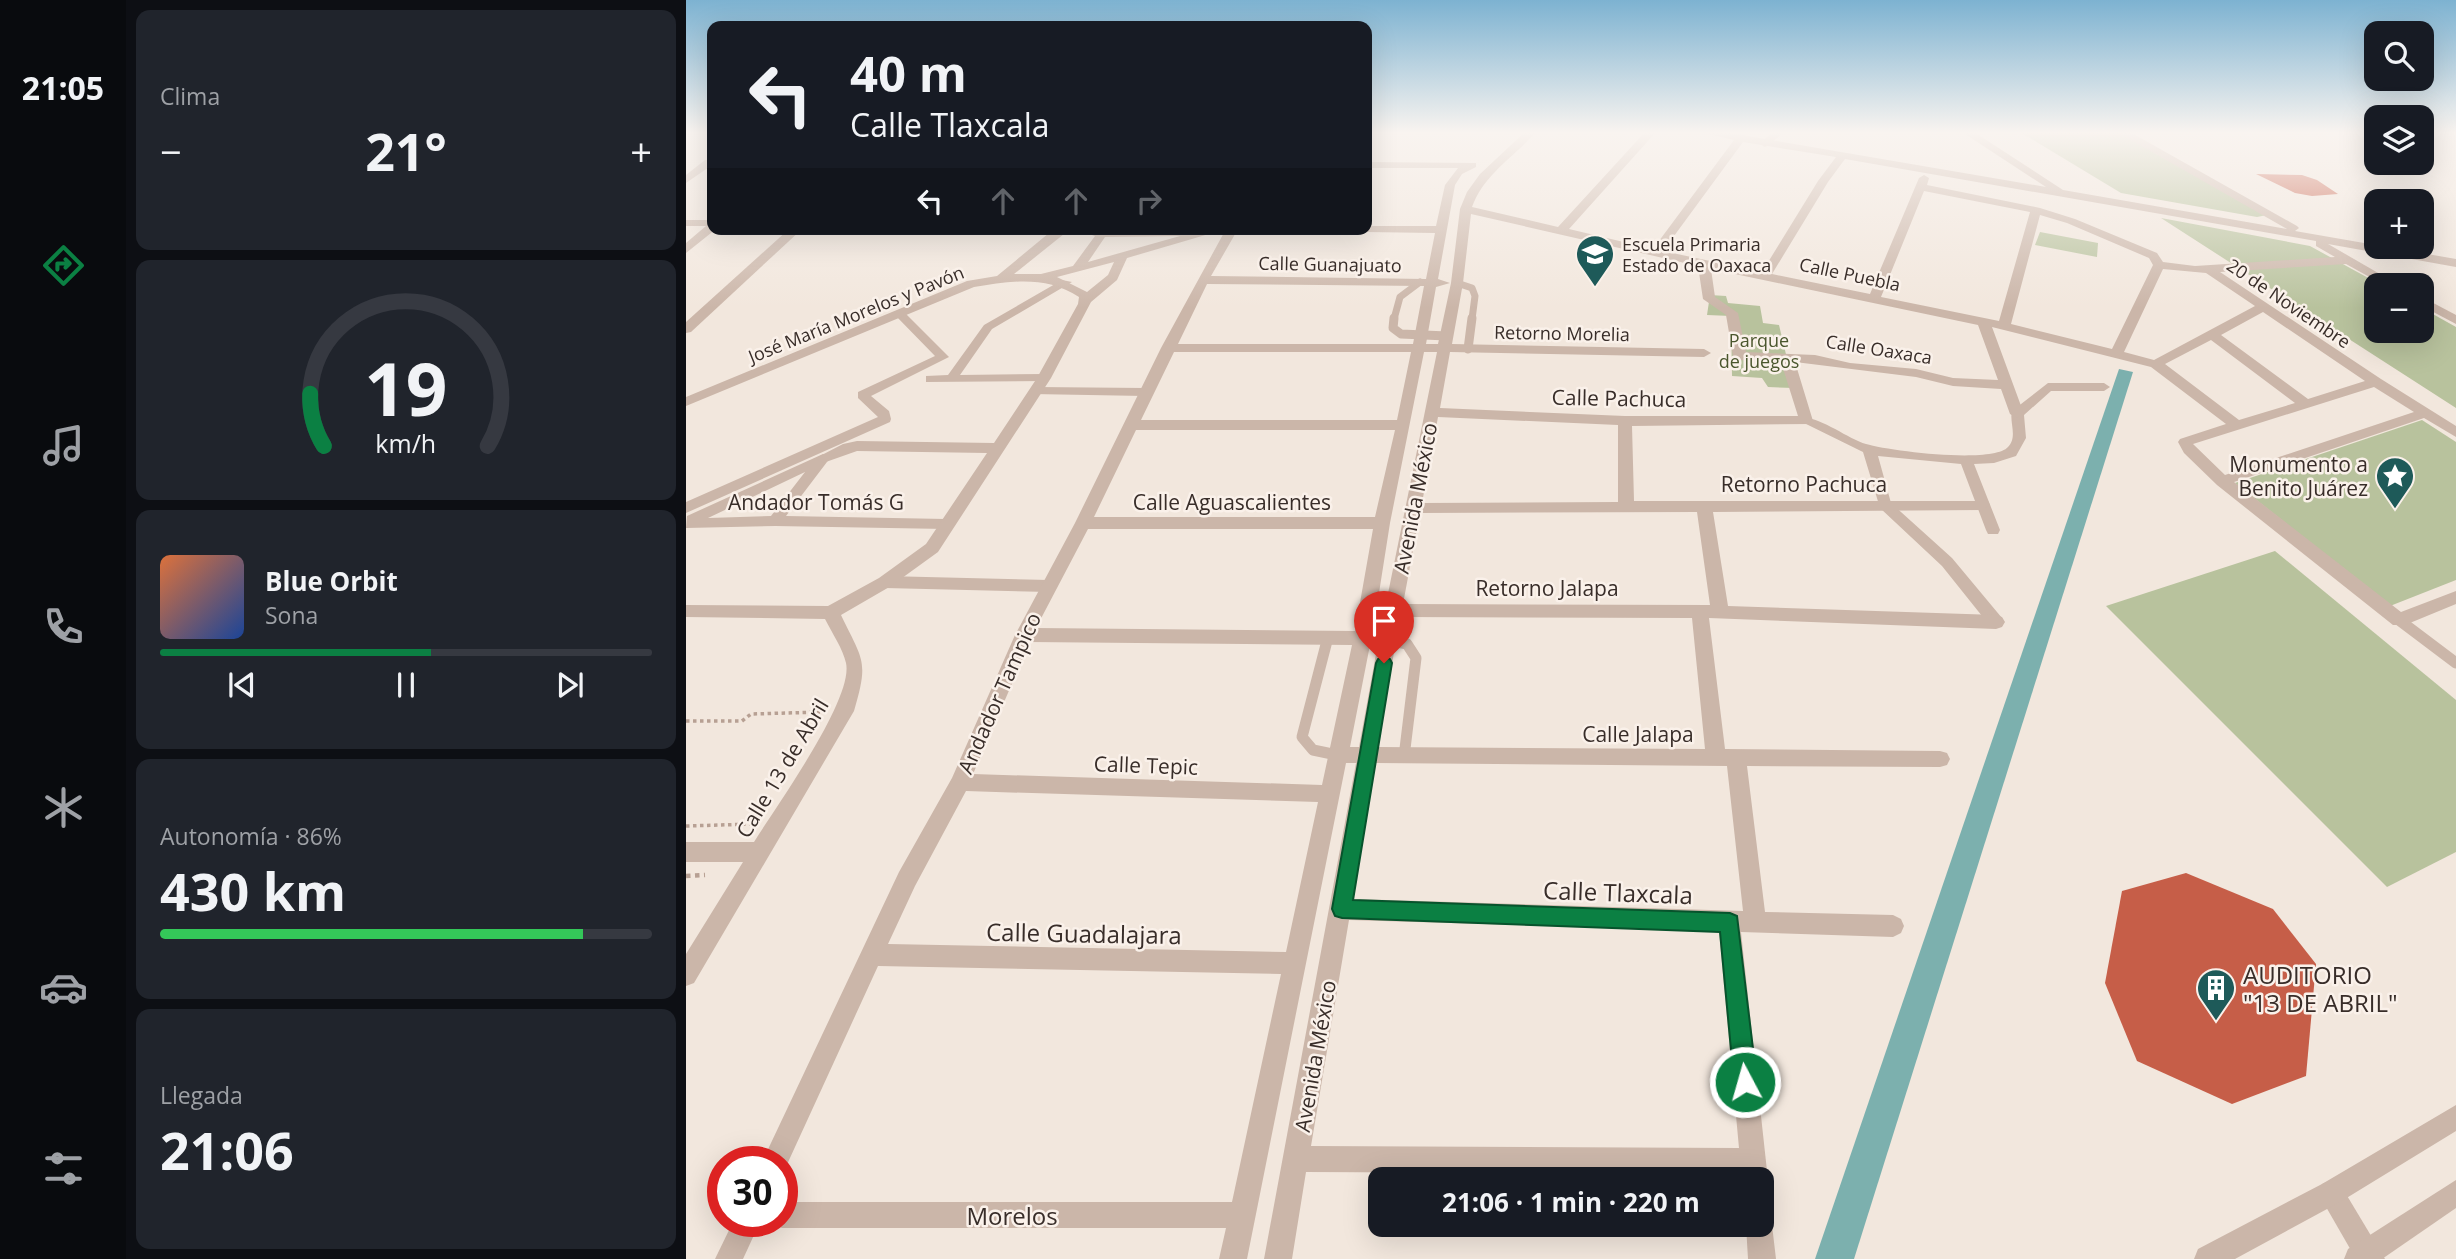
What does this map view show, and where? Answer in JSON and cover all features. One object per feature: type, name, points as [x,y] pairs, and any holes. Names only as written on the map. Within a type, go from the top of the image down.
[{"type":"street","name":"Avenida México","points":[[1233,1259],[1363,636],[1381,523],[1420,342],[1426,282],[1442,230],[1449,191]]},
{"type":"street","name":"Avenida México","points":[[1278,1259],[1393,610],[1458,283],[1466,209],[1473,191]]},
{"type":"street","points":[[1561,231],[1598,191]]},
{"type":"street","points":[[1656,253],[1702,191]]},
{"type":"street","points":[[1766,275],[1817,191]]},
{"type":"street","points":[[1874,299],[1919,191]]},
{"type":"street","points":[[1940,191],[2036,210],[2071,221],[2152,256],[2161,264],[2185,270],[2348,260]]},
{"type":"street","points":[[2045,191],[2284,232],[2364,241]]},
{"type":"street","points":[[2059,191],[2064,194]]},
{"type":"street","points":[[2226,191],[2371,273]]},
{"type":"street","name":"Calle Puebla","points":[[1466,209],[1704,264],[2004,326],[2136,359]]},
{"type":"street","points":[[2004,326],[2036,210]]},
{"type":"street","points":[[686,223],[707,225]]},
{"type":"street","points":[[1372,229],[1442,230]]},
{"type":"street","points":[[686,249],[707,230]]},
{"type":"street","points":[[2303,234],[2364,243]]},
{"type":"street","points":[[686,329],[789,235]]},
{"type":"street","points":[[1000,280],[1054,235]]},
{"type":"street","points":[[1077,268],[1101,235]]},
{"type":"street","points":[[1045,277],[1198,235]]},
{"type":"street","name":"Andador Tampico","points":[[783,1146],[907,879],[960,782],[1024,635],[1132,425],[1145,392],[1229,235]]},
{"type":"street","points":[[2434,252],[2456,254]]},
{"type":"street","points":[[1084,301],[1113,277],[1122,256]]},
{"type":"street","points":[[2434,256],[2456,263]]},
{"type":"street","name":"Calle Oaxaca","points":[[1704,264],[1707,295],[1712,303],[1732,313],[1739,354],[1744,357],[1787,358],[1916,373],[1953,382],[2008,385]]},
{"type":"street","points":[[2136,359],[2161,264]]},
{"type":"street","name":"20 de Noviembre","points":[[2208,269],[2376,382],[2456,432]]},
{"type":"street","name":"José María Morelos y Pavón","points":[[686,402],[955,289],[1000,280],[1045,277],[1066,282]]},
{"type":"street","name":"Calle Guanajuato","points":[[1203,280],[1458,283]]},
{"type":"street","points":[[686,611],[831,613],[885,582],[932,548],[1040,384],[1070,331],[1085,296],[1066,282],[988,327],[951,379]]},
{"type":"street","points":[[2136,359],[2212,334],[2263,307]]},
{"type":"street","points":[[2434,308],[2456,320]]},
{"type":"street","points":[[686,508],[885,419],[884,414],[862,395],[943,357],[899,313]]},
{"type":"street","points":[[1787,358],[1806,421],[1869,449],[1919,457],[2006,456],[2016,446],[2022,433],[2008,385],[1984,322]]},
{"type":"street","points":[[2212,334],[2306,404]]},
{"type":"street","points":[[1168,348],[1420,342]]},
{"type":"street","name":"Retorno Morelia","points":[[1420,342],[1445,342],[1468,348],[1704,352]]},
{"type":"street","points":[[2136,359],[2236,425]]},
{"type":"street","points":[[930,379],[1145,392]]},
{"type":"street","points":[[2376,382],[2191,439],[2185,442],[2186,446],[2222,481],[2399,620],[2456,597]]},
{"type":"street","points":[[2017,414],[2048,387],[2104,387]]},
{"type":"street","name":"Calle Pachuca","points":[[1431,412],[1625,421],[1806,421]]},
{"type":"street","points":[[2222,481],[2425,413]]},
{"type":"street","points":[[1625,421],[1626,505]]},
{"type":"street","points":[[1132,425],[1404,425]]},
{"type":"street","points":[[686,522],[848,447],[999,448]]},
{"type":"street","points":[[1869,449],[1885,505],[1947,562],[1996,622]]},
{"type":"street","points":[[775,521],[823,458]]},
{"type":"street","points":[[1965,458],[1993,530]]},
{"type":"street","name":"Retorno Pachuca","points":[[1413,508],[1982,505]]},
{"type":"street","points":[[1704,506],[1720,612]]},
{"type":"street","name":"Andador Tomás G","points":[[686,522],[946,524]]},
{"type":"street","name":"Calle Aguascalientes","points":[[1083,523],[1381,523]]},
{"type":"street","points":[[885,582],[1049,586]]},
{"type":"street","name":"Retorno Jalapa","points":[[1393,610],[1720,612],[1996,622]]},
{"type":"street","points":[[1700,612],[1755,923]]},
{"type":"street","name":"Calle 13 de Abril","points":[[686,975],[845,711],[855,677],[855,663],[831,613]]},
{"type":"street","points":[[1024,635],[1363,636],[1388,640]]},
{"type":"street","name":"Calle Jalapa","points":[[1337,755],[1940,759]]},
{"type":"street","name":"Calle Tepic","points":[[960,782],[1329,794]]},
{"type":"street","points":[[686,852],[758,852]]},
{"type":"street","name":"Calle Tlaxcala","points":[[1342,909],[1893,926]]},
{"type":"street","points":[[1730,923],[1754,1167]]},
{"type":"street","name":"Calle Guadalajara","points":[[873,955],[1293,963]]},
{"type":"street","points":[[2208,1259],[2331,1194],[2456,1117]]},
{"type":"street","points":[[1296,1159],[1629,1167]]},
{"type":"street","points":[[2331,1194],[2366,1257],[2456,1193]]},
{"type":"street","name":"Morelos","points":[[798,1215],[1242,1216]]},
{"type":"street","points":[[729,1259],[740,1237]]},
{"type":"street","points":[[1760,1237],[1762,1259]]},
{"type":"lane","points":[[1420,342],[1392,328],[1396,301],[1426,282]]},
{"type":"lane","points":[[1458,283],[1472,288],[1475,296],[1468,348]]},
{"type":"lane","points":[[2399,620],[2456,663]]},
{"type":"lane","points":[[1328,636],[1302,737],[1312,750],[1337,755]]},
{"type":"lane","points":[[1388,640],[1407,645],[1416,658],[1404,757]]},
{"type":"path","points":[[686,721],[742,721],[751,714],[845,711]]},
{"type":"path","points":[[686,826],[747,826],[757,823]]},
{"type":"green space","points":[[2117,191],[2224,191],[2267,215],[2257,217]]},
{"type":"green space","points":[[2161,218],[2310,246],[2364,276],[2364,343],[2434,343],[2434,315],[2456,327],[2456,408]]},
{"type":"green space","points":[[2040,232],[2098,243],[2097,257],[2035,245]]},
{"type":"green space","name":"Parque de juegos","points":[[1710,295],[1726,296],[1728,303],[1760,306],[1763,323],[1779,325],[1794,388],[1768,387],[1762,378],[1732,376],[1731,316],[1707,315]]},
{"type":"green space","points":[[2422,420],[2456,442],[2456,580],[2390,606],[2235,483]]},
{"type":"green space","points":[[2275,551],[2456,700],[2456,852],[2387,887],[2106,606]]},
{"type":"water","points":[[2119,369],[2133,372],[1854,1259],[1815,1259]]},
{"type":"building","points":[[2290,191],[2333,191],[2338,194],[2312,196]]},
{"type":"building","name":"AUDITORIO \"13 DE ABRIL\"","points":[[2186,873],[2273,909],[2316,964],[2306,1076],[2232,1104],[2137,1061],[2105,983],[2122,891]]},
{"type":"place","name":"Escuela Primaria Estado de Oaxaca","points":[[1595,288]]},
{"type":"place","name":"Monumento a Benito Juárez","points":[[2395,510]]},
{"type":"place","name":"AUDITORIO \"13 DE ABRIL\"","points":[[2216,1022]]},
{"type":"route","points":[[1384,663],[1342,909],[1730,923],[1745,1082]]}]
